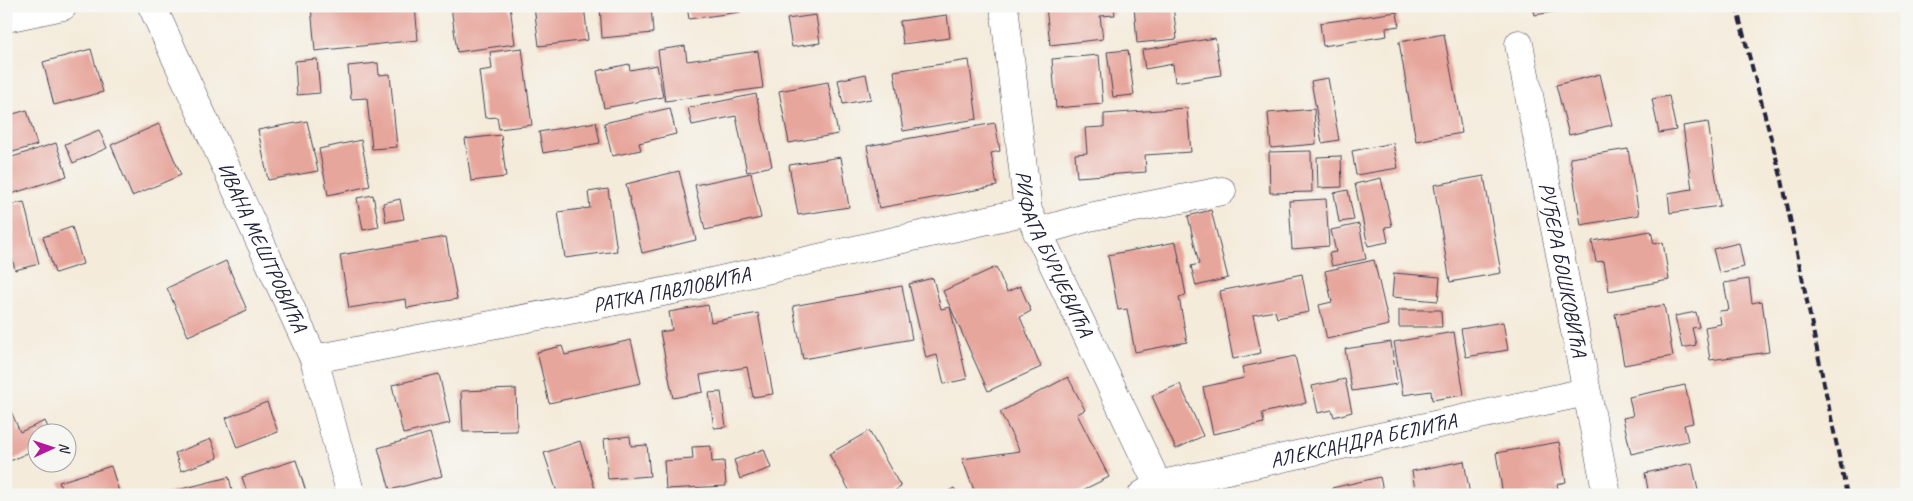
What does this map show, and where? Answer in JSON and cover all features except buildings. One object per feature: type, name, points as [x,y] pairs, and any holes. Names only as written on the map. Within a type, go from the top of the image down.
[{"type":"street","points":[[6,18],[62,6]]},
{"type":"street","name":"ИВАНА МЕШТРОВИЋА","points":[[152,6],[314,359],[351,495]]},
{"type":"street","name":"РИФАТА БУРЏЕВИЋА","points":[[1004,6],[1032,222],[1150,490]]},
{"type":"street","name":"РУЂЕРА БОШКОВИЋА","points":[[1519,44],[1607,495]]},
{"type":"street","name":"РАТКА ПАВЛОВИЋА","points":[[314,359],[1032,222],[1089,217],[1222,191]]},
{"type":"street","name":"АЛЕКСАНДРА БЕЛИЋА","points":[[1150,490],[1586,392]]},
{"type":"railway","points":[[1736,6],[1782,180],[1847,495]]}]
